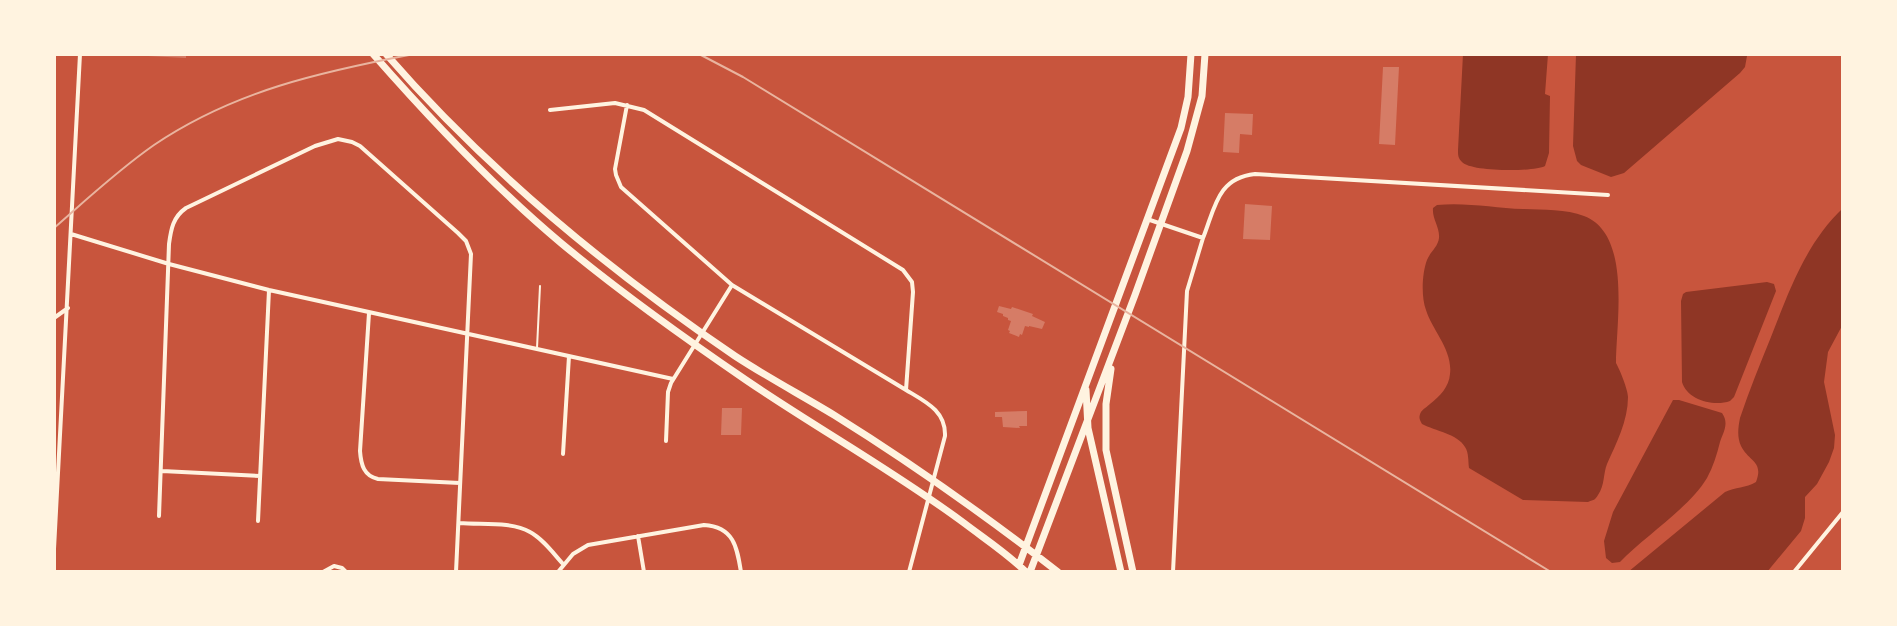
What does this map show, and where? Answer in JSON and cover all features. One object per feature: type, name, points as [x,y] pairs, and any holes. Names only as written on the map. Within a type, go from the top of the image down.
[{"type":"main road","points":[[373,54],[447,133],[536,220],[602,275],[749,382],[930,497],[1028,572],[1161,224],[1196,120],[1202,96],[1205,54]]},
{"type":"main road","points":[[386,54],[545,212],[665,307],[738,358],[934,480],[1058,572]]},
{"type":"main road","points":[[1019,565],[1181,128],[1188,97],[1191,54]]},
{"type":"main road","points":[[1124,325],[1109,380],[1105,440],[1133,572]]},
{"type":"main road","points":[[1087,380],[1087,421],[1121,572]]},
{"type":"street","points":[[54,549],[80,54]]},
{"type":"street","points":[[550,110],[615,103],[650,113],[897,266],[912,282],[913,292],[906,390]]},
{"type":"street","points":[[627,105],[615,169],[618,181],[628,193],[732,285],[906,390],[941,415],[945,436],[909,572]]},
{"type":"street","points":[[159,516],[169,264],[172,225],[176,217],[182,210],[323,142],[348,140],[366,151],[466,241],[470,250],[456,572]]},
{"type":"street","points":[[1173,572],[1187,291],[1203,238],[1224,187],[1237,178],[1255,174],[1608,195]]},
{"type":"street","points":[[1147,219],[1203,238]]},
{"type":"street","points":[[71,234],[269,290],[673,379]]},
{"type":"street","points":[[666,441],[668,392],[673,379],[732,285]]},
{"type":"street","points":[[258,521],[269,290]]},
{"type":"street","points":[[54,318],[68,308]]},
{"type":"street","points":[[369,313],[360,451],[364,470],[378,479],[460,483]]},
{"type":"street","points":[[563,454],[569,356]]},
{"type":"street","points":[[161,471],[260,476]]},
{"type":"street","points":[[1794,572],[1843,512]]},
{"type":"street","points":[[459,523],[523,529],[538,538],[563,564]]},
{"type":"street","points":[[558,572],[578,550],[588,545],[709,525],[727,533],[734,542],[741,572]]},
{"type":"street","points":[[638,536],[644,572]]},
{"type":"street","points":[[323,572],[334,566],[346,572]]},
{"type":"lane","points":[[537,349],[540,286]]},
{"type":"shaded area","points":[[1463,54],[1548,54],[1545,94],[1550,96],[1549,153],[1545,166],[1503,170],[1477,168],[1461,161],[1458,150]]},
{"type":"shaded area","points":[[1576,54],[1747,56],[1740,73],[1624,173],[1611,177],[1577,161],[1573,146]]},
{"type":"shaded area","points":[[1437,205],[1570,212],[1584,216],[1599,226],[1609,241],[1618,281],[1616,363],[1628,397],[1624,423],[1607,464],[1602,487],[1594,500],[1523,500],[1469,468],[1466,449],[1457,439],[1422,424],[1419,417],[1421,412],[1443,391],[1450,374],[1448,357],[1424,305],[1423,292],[1425,265],[1439,238],[1433,212]]},
{"type":"shaded area","points":[[1843,208],[1843,324],[1828,352],[1824,382],[1835,435],[1834,448],[1817,484],[1805,497],[1805,518],[1801,531],[1767,572],[1628,572],[1725,492],[1756,482],[1757,466],[1744,451],[1739,439],[1740,418],[1800,268],[1819,236]]},
{"type":"shaded area","points":[[1767,282],[1774,284],[1776,291],[1734,397],[1724,403],[1695,398],[1682,382],[1683,294]]},
{"type":"shaded area","points":[[1673,400],[1722,413],[1725,427],[1713,465],[1699,489],[1678,511],[1620,562],[1612,563],[1606,558],[1604,541],[1613,512]]},
{"type":"building","points":[[186,54],[186,58],[148,56]]},
{"type":"building","points":[[1383,67],[1399,67],[1395,145],[1379,144]]},
{"type":"building","points":[[1225,113],[1253,114],[1252,135],[1240,134],[1239,153],[1223,152]]},
{"type":"building","points":[[1245,204],[1272,206],[1270,240],[1243,239]]},
{"type":"building","points":[[999,306],[1033,314],[1045,322],[1042,329],[1025,326],[1019,337],[1009,333],[1011,321],[997,312]]},
{"type":"building","points":[[722,408],[742,408],[741,435],[721,435]]},
{"type":"building","points":[[1027,411],[1027,426],[1020,428],[1003,427],[1002,417],[995,417],[995,412]]},
{"type":"railway","points":[[54,228],[102,185],[154,145],[215,111],[312,76],[414,54]]},
{"type":"railway","points":[[699,54],[743,77],[1551,572]]}]
